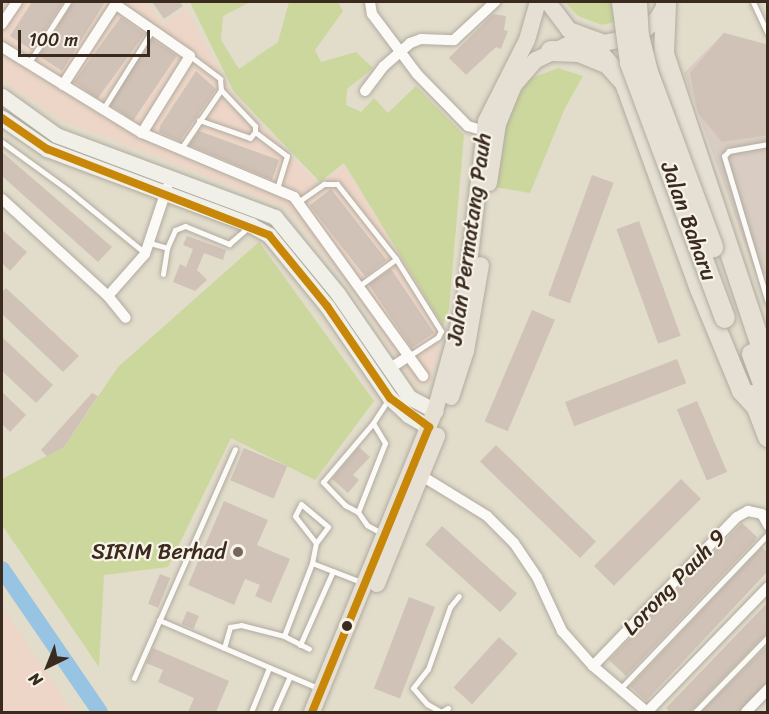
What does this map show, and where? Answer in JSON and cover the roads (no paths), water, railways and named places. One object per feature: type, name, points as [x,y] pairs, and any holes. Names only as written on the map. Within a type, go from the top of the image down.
[{"type":"highway","name":"Jalan Baharu","points":[[622,2],[630,63],[752,305]]},
{"type":"highway","name":"Jalan Baharu","points":[[638,2],[639,36],[648,72],[752,305],[768,437]]},
{"type":"highway","points":[[667,3],[662,37],[668,68],[752,305],[768,367]]},
{"type":"highway","points":[[584,39],[620,77],[700,289],[742,392],[762,402]]},
{"type":"highway","points":[[551,51],[592,56],[620,77]]},
{"type":"highway","points":[[620,77],[642,64],[656,62],[668,68]]},
{"type":"main road","name":"Jalan Permatang Pauh","points":[[312,712],[432,419],[464,306],[484,131],[495,99],[527,40],[538,2]]},
{"type":"main road","points":[[548,2],[563,24],[584,39],[612,43],[638,36],[657,20],[667,3]]},
{"type":"main road","name":"Jalan Permatang Pauh","points":[[324,712],[422,476],[453,393],[474,317],[498,124],[514,85],[530,65],[551,51],[584,39]]},
{"type":"street","points":[[2,24],[17,2]]},
{"type":"street","points":[[370,2],[372,14],[385,33],[402,49],[417,74],[463,122],[484,131]]},
{"type":"street","points":[[365,91],[402,49],[421,39],[454,40],[495,2]]},
{"type":"street","points":[[63,85],[116,3],[190,56],[142,134]]},
{"type":"street","points":[[2,47],[142,134],[179,151],[277,188],[298,202],[423,376]]},
{"type":"street","points":[[2,96],[56,135],[171,176],[274,217],[338,294],[409,398],[432,419]]},
{"type":"street","points":[[2,118],[47,149],[252,225],[269,235],[327,306],[390,398],[408,415],[432,419]]},
{"type":"street","points":[[108,296],[145,254],[171,176]]},
{"type":"street","points":[[2,199],[108,296],[126,318]]},
{"type":"street","points":[[389,369],[409,356]]},
{"type":"street","points":[[422,476],[487,516],[514,543],[537,577],[562,631],[593,666],[647,712],[768,587]]},
{"type":"street","name":"Lorong Pauh 9","points":[[593,666],[737,517],[748,511],[762,514],[768,525]]},
{"type":"street","points":[[746,712],[768,690]]},
{"type":"lane","points":[[28,64],[68,2]]},
{"type":"lane","points":[[753,2],[768,34]]},
{"type":"lane","points":[[103,109],[153,29]]},
{"type":"lane","points":[[190,56],[220,79],[221,90],[255,126],[255,132],[250,138],[199,120]]},
{"type":"lane","points":[[179,151],[221,90]]},
{"type":"lane","points":[[255,132],[288,156],[277,188]]},
{"type":"lane","points":[[2,142],[68,190],[145,254]]},
{"type":"lane","points":[[752,305],[766,283],[723,156],[729,151],[768,144]]},
{"type":"lane","points":[[298,202],[324,184],[337,184],[396,259],[440,327],[438,338],[409,356]]},
{"type":"lane","points":[[163,274],[167,248],[180,226],[229,244],[252,225]]},
{"type":"lane","points":[[150,243],[167,248]]},
{"type":"lane","points":[[359,286],[396,259]]},
{"type":"lane","points":[[384,534],[367,525],[358,512],[345,505],[322,482],[324,476],[373,423],[390,398]]},
{"type":"lane","points":[[358,512],[385,443],[373,423]]},
{"type":"lane","points":[[134,678],[235,449]]},
{"type":"lane","points":[[284,636],[312,563],[316,543],[328,527],[301,504],[295,516],[316,543]]},
{"type":"lane","points":[[620,689],[768,534]]},
{"type":"lane","points":[[312,563],[365,583]]},
{"type":"lane","points":[[300,645],[333,571]]},
{"type":"lane","points":[[448,708],[441,712],[434,708],[413,687],[428,669],[450,607],[459,596]]},
{"type":"lane","points":[[159,620],[321,690]]},
{"type":"lane","points":[[224,648],[230,627],[250,625],[284,636],[309,649]]},
{"type":"lane","points":[[695,712],[768,637]]},
{"type":"lane","points":[[251,712],[269,668]]},
{"type":"lane","points":[[274,712],[290,676]]},
{"type":"waterway","points":[[2,569],[100,712]]},
{"type":"place","name":"SIRIM Berhad","points":[[238,552]]}]
